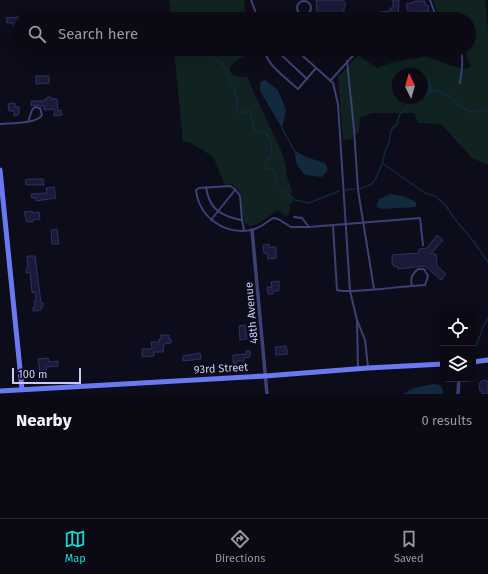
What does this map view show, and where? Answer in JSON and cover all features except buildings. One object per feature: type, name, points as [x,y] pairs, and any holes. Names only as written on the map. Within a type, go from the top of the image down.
[{"type":"street","points":[[0,170],[2,206],[22,389]]},
{"type":"street","name":"48th Avenue","points":[[252,230],[267,394]]},
{"type":"street","points":[[476,362],[488,360]]},
{"type":"street","name":"93rd Street","points":[[0,391],[440,364]]},
{"type":"street","points":[[458,394],[459,382]]},
{"type":"lane","points":[[251,0],[256,12]]},
{"type":"lane","points":[[430,0],[434,12]]},
{"type":"lane","points":[[298,12],[297,9],[298,4],[302,2],[308,3],[311,9],[309,12]]},
{"type":"lane","points":[[266,56],[269,62],[298,88],[316,68]]},
{"type":"lane","points":[[282,56],[307,79]]},
{"type":"lane","points":[[303,56],[333,83],[338,104],[350,291],[357,320],[365,340],[368,368]]},
{"type":"lane","points":[[330,81],[352,56]]},
{"type":"lane","points":[[460,83],[461,56]]},
{"type":"lane","points":[[347,61],[358,190],[374,289]]},
{"type":"lane","points":[[0,124],[28,122],[40,118],[42,115],[40,108],[35,107],[32,110],[28,122]]},
{"type":"lane","points":[[244,230],[240,196],[235,189],[230,186],[206,187],[196,190],[197,200],[210,220],[216,224],[231,229],[244,230],[252,230],[273,218],[291,227],[309,227],[420,218],[423,245]]},
{"type":"lane","points":[[206,187],[210,203],[222,215],[242,220]]},
{"type":"lane","points":[[210,220],[235,189]]},
{"type":"lane","points":[[294,217],[302,218],[309,227]]},
{"type":"lane","points":[[333,225],[337,290],[350,291],[425,285],[428,276],[424,269],[418,268],[413,272],[411,278],[412,286]]},
{"type":"lane","points":[[357,320],[358,369]]},
{"type":"green space","points":[[169,0],[244,0],[245,12],[170,12]]},
{"type":"green space","points":[[433,0],[485,0],[488,32],[488,165],[472,158],[441,124],[418,123],[414,113],[372,113],[360,118],[359,132],[351,139],[343,140],[338,77],[357,56],[359,56],[377,68],[394,62],[427,56],[464,69],[471,66],[466,56],[476,56],[476,12],[437,12]]},
{"type":"green space","points":[[175,56],[245,56],[234,62],[230,69],[232,74],[238,77],[247,77],[283,155],[286,174],[292,190],[291,194],[293,202],[289,204],[289,215],[285,216],[278,210],[258,224],[249,226],[244,222],[239,190],[232,184],[225,185],[212,156],[189,142],[183,142]]},
{"type":"water","points":[[265,80],[278,90],[286,110],[282,128],[260,91],[260,82]]},
{"type":"water","points":[[428,80],[432,84],[434,92],[428,95]]},
{"type":"water","points":[[294,150],[306,157],[325,163],[328,170],[322,177],[305,175],[297,165]]},
{"type":"water","points":[[390,194],[403,196],[416,202],[416,207],[383,209],[376,207],[379,199]]},
{"type":"water","points":[[433,384],[440,385],[443,390],[443,394],[403,394],[414,388]]},
{"type":"waterway","points":[[209,56],[221,63],[226,69],[231,87],[235,88],[234,91],[238,99],[236,109],[239,113],[250,111],[255,131],[264,131],[269,137],[272,147],[271,158],[267,159],[265,162],[267,168],[273,169],[277,185],[295,200],[309,203],[339,191]]},
{"type":"waterway","points":[[434,90],[446,94],[466,110],[471,112],[480,110],[488,111]]},
{"type":"waterway","points":[[359,189],[372,184],[376,178],[389,143],[391,131],[394,126],[396,126],[400,114],[407,109],[408,104]]},
{"type":"waterway","points":[[282,128],[294,150]]},
{"type":"waterway","points":[[382,163],[425,193],[435,196],[446,206],[488,262]]},
{"type":"waterway","points":[[346,190],[355,189]]},
{"type":"waterway","points":[[476,346],[488,318]]}]
